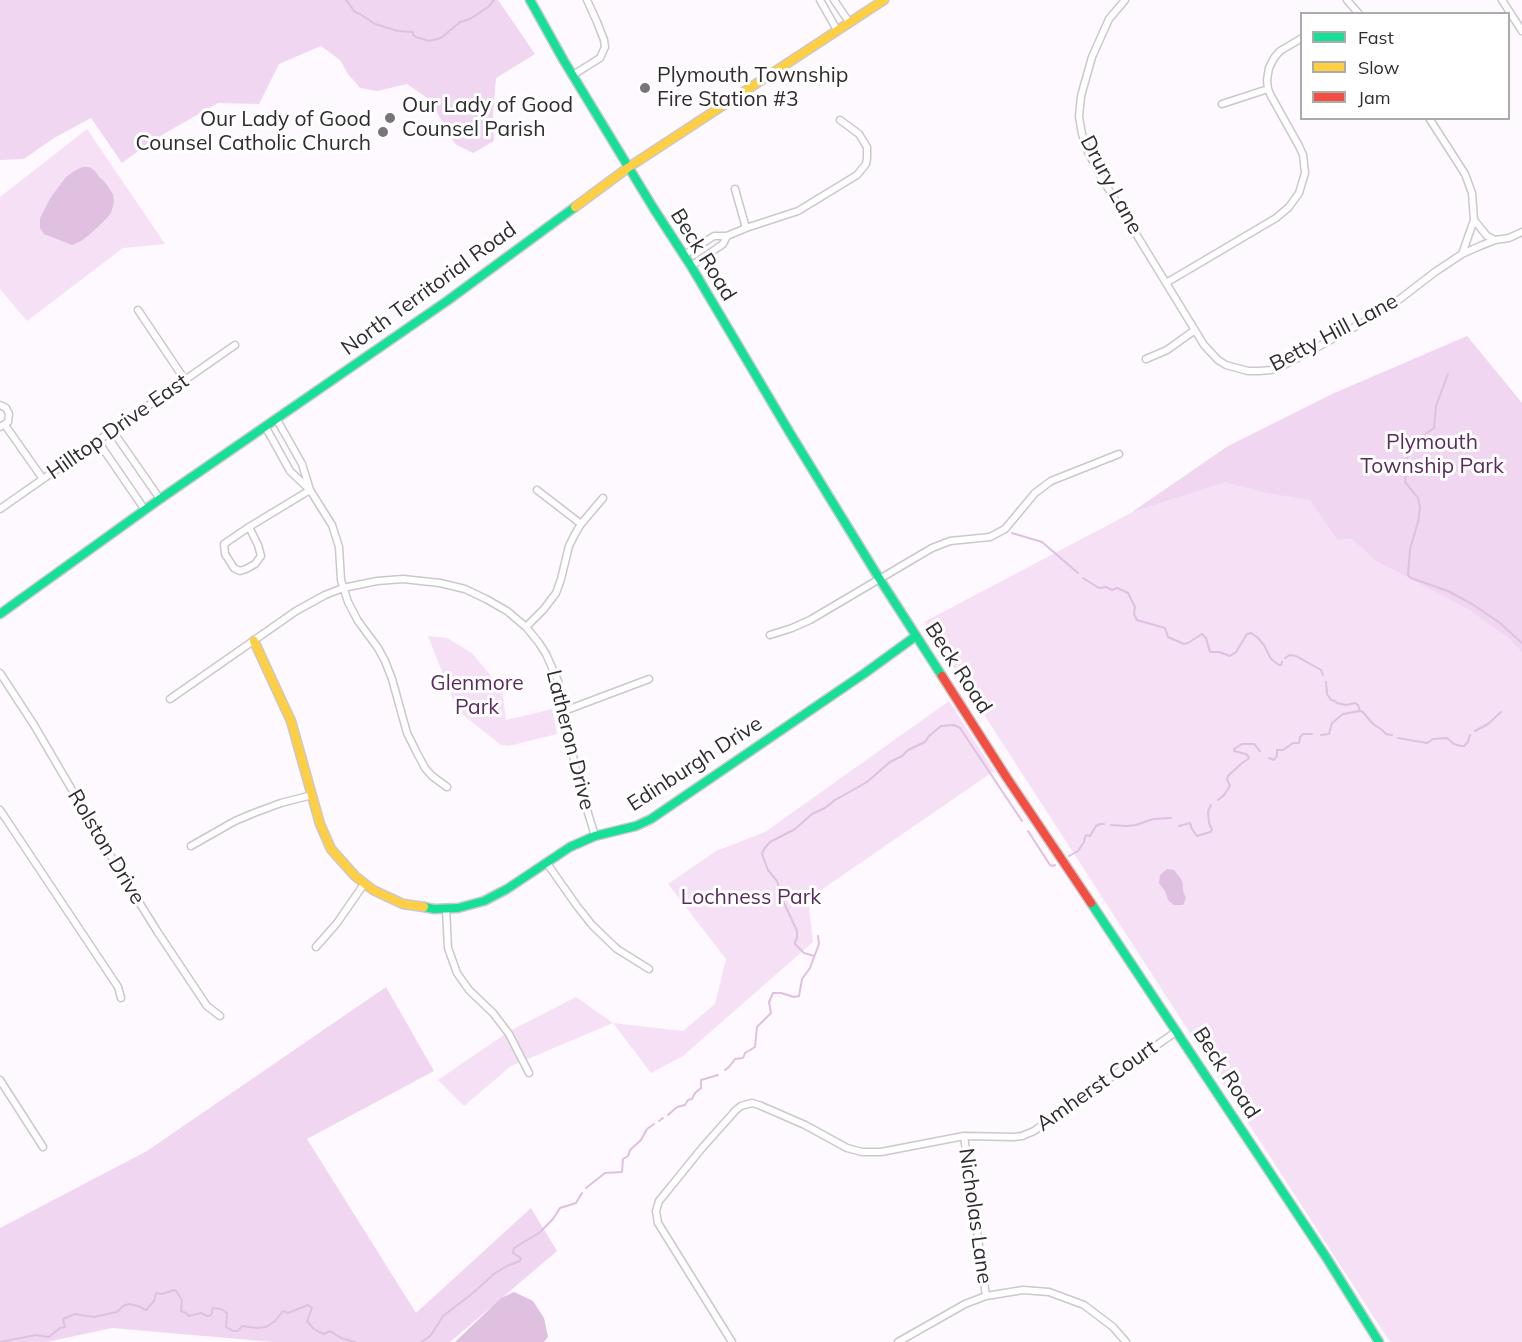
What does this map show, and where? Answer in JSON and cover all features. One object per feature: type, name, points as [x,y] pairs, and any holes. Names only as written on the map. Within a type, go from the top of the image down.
[{"type":"main road","name":"Beck Road","points":[[530,0],[628,167],[684,255],[879,578],[1013,786],[1320,1248],[1379,1342]]},
{"type":"main road","name":"North Territorial Road","points":[[0,614],[160,499],[447,301],[628,167],[884,0]]},
{"type":"main road","name":"Edinburgh Drive","points":[[254,641],[291,721],[320,824],[332,849],[345,866],[364,884],[381,895],[403,904],[425,909],[446,909],[471,905],[493,897],[570,846],[596,836],[636,826],[651,819],[916,636]]},
{"type":"street","points":[[573,75],[600,58],[605,47],[587,0]]},
{"type":"street","points":[[820,0],[837,30]]},
{"type":"street","points":[[834,0],[849,22]]},
{"type":"street","name":"Drury Lane","points":[[1125,0],[1109,20],[1092,57],[1081,96],[1080,126],[1084,142],[1093,161],[1195,330]]},
{"type":"street","points":[[1347,0],[1358,11]]},
{"type":"street","points":[[1510,12],[1522,31]]},
{"type":"street","points":[[1166,283],[1276,218],[1289,207],[1299,193],[1305,173],[1303,155],[1268,89],[1268,74],[1274,58],[1280,51],[1300,39]]},
{"type":"street","points":[[1221,104],[1268,89]]},
{"type":"street","points":[[684,255],[714,236],[727,236],[805,208],[860,172],[866,164],[867,147],[859,134],[840,120]]},
{"type":"street","points":[[1430,120],[1469,183],[1474,205],[1474,220],[1462,254]]},
{"type":"street","points":[[735,189],[746,228]]},
{"type":"street","points":[[1474,220],[1487,236],[1496,240]]},
{"type":"street","points":[[1462,254],[1522,232]]},
{"type":"street","points":[[691,267],[723,244],[727,236]]},
{"type":"street","name":"Betty Hill Lane","points":[[1195,330],[1209,352],[1226,365],[1248,371],[1271,370],[1375,316],[1462,254]]},
{"type":"street","points":[[138,310],[185,380]]},
{"type":"street","points":[[1146,359],[1167,350],[1195,330]]},
{"type":"street","name":"Hilltop Drive East","points":[[0,508],[235,345]]},
{"type":"street","points":[[0,405],[6,408],[9,414],[8,422],[3,426],[43,479]]},
{"type":"street","points":[[276,418],[302,464],[310,490]]},
{"type":"street","points":[[265,426],[290,471],[310,490],[332,525],[337,538],[343,588],[358,621],[385,661],[407,732],[417,753],[432,776],[447,787]]},
{"type":"street","points":[[112,430],[160,499]]},
{"type":"street","points":[[97,440],[145,510]]},
{"type":"street","points":[[770,635],[810,620],[932,548],[950,541],[990,537],[1005,530],[1035,493],[1051,481],[1119,454]]},
{"type":"street","points":[[537,489],[580,524]]},
{"type":"street","points":[[249,527],[261,555],[255,564],[240,571],[234,568],[225,554],[224,544],[249,527],[310,490]]},
{"type":"street","points":[[526,627],[544,609],[555,593],[569,546],[580,524],[603,498]]},
{"type":"street","name":"Latheron Drive","points":[[170,699],[304,606],[343,588],[389,580],[416,580],[440,583],[465,590],[507,611],[526,627],[551,662],[558,681],[578,780],[596,836]]},
{"type":"street","name":"Rolston Drive","points":[[0,673],[34,725],[144,911],[207,1006],[220,1016]]},
{"type":"street","points":[[564,711],[649,679]]},
{"type":"street","points":[[191,846],[235,821],[281,803],[312,795]]},
{"type":"street","points":[[0,810],[118,987],[121,998]]},
{"type":"street","points":[[546,862],[592,925],[617,949],[649,969]]},
{"type":"street","points":[[316,947],[337,923],[364,884]]},
{"type":"street","points":[[446,909],[448,948],[457,973],[469,990],[499,1020],[509,1034],[529,1073]]},
{"type":"street","name":"Amherst Court","points":[[732,1342],[658,1223],[656,1211],[659,1201],[736,1110],[745,1104],[759,1105],[805,1125],[847,1148],[862,1152],[881,1152],[964,1136],[1014,1137],[1029,1133],[1177,1031]]},
{"type":"street","points":[[0,1080],[43,1147]]},
{"type":"street","name":"Nicholas Lane","points":[[964,1136],[986,1296]]},
{"type":"street","points":[[898,1342],[946,1314],[986,1296],[1034,1290],[1048,1292],[1084,1305],[1113,1327],[1126,1342]]},
{"type":"green space","points":[[0,0],[498,0],[535,54],[496,78],[493,113],[494,141],[473,153],[455,144],[430,100],[407,84],[377,91],[360,88],[340,60],[321,46],[279,64],[259,104],[218,103],[155,139],[122,163],[91,118],[54,138],[24,159],[0,160]]},
{"type":"green space","points":[[87,129],[165,244],[123,248],[27,321],[0,289],[0,197]]},
{"type":"green space","points":[[1467,336],[1522,403],[1522,1342],[1390,1342],[924,622]]},
{"type":"green space","name":"Plymouth Township Park","points":[[1467,336],[1522,403],[1522,652],[1510,639],[1468,609],[1377,561],[1351,538],[1338,540],[1310,500],[1267,493],[1225,482],[1132,512],[1228,446],[1332,394]]},
{"type":"green space","name":"Glenmore Park","points":[[428,636],[447,638],[472,653],[502,689],[506,720],[552,709],[557,734],[509,746],[501,745],[457,710]]},
{"type":"green space","name":"Lochness Park","points":[[949,701],[994,771],[808,899],[813,942],[683,1056],[651,1073],[613,1023],[683,1031],[715,1004],[726,959],[668,884],[716,851],[765,832]]},
{"type":"green space","points":[[386,987],[434,1071],[307,1139],[416,1313],[531,1208],[557,1251],[450,1342],[273,1342],[112,1328],[47,1342],[0,1342],[0,1228],[147,1151]]},
{"type":"green space","points":[[576,997],[613,1023],[511,1066],[464,1106],[438,1080],[508,1032]]},
{"type":"shaded area","points":[[83,167],[89,167],[95,171],[104,181],[113,194],[114,202],[111,213],[104,221],[81,241],[72,245],[44,234],[40,228],[40,218],[51,197],[66,177]]},
{"type":"shaded area","points":[[1167,869],[1174,870],[1181,879],[1186,898],[1183,905],[1174,905],[1168,900],[1159,883],[1160,875]]},
{"type":"shaded area","points":[[514,1292],[533,1301],[544,1318],[548,1337],[544,1342],[455,1342],[501,1298]]},
{"type":"waterway","points":[[346,0],[355,12],[375,24],[398,31],[413,32],[416,37],[429,41],[441,38],[460,22],[470,19],[488,7],[494,0]]},
{"type":"waterway","points":[[1448,374],[1436,406],[1434,428],[1409,451],[1407,457],[1405,482],[1418,498],[1420,508],[1410,549],[1408,575],[1448,591],[1472,604],[1500,623],[1522,643]]},
{"type":"waterway","points":[[1012,533],[1042,542],[1078,573]]},
{"type":"waterway","points":[[1083,578],[1099,588],[1106,587],[1112,590],[1117,588],[1128,593],[1135,607],[1134,614],[1137,620],[1165,628],[1168,637],[1184,644],[1202,634],[1206,638],[1210,652],[1230,656],[1236,652],[1247,634],[1251,633],[1264,645],[1271,659],[1279,665],[1282,662]]},
{"type":"waterway","points":[[1285,658],[1290,655],[1296,656],[1321,670],[1323,675]]},
{"type":"waterway","points":[[1326,682],[1327,694],[1331,700],[1346,705],[1355,703],[1372,723],[1386,734],[1392,735]]},
{"type":"waterway","points":[[1321,735],[1329,734],[1332,723],[1343,714],[1360,711]]},
{"type":"waterway","points":[[1475,731],[1488,724],[1501,712]]},
{"type":"waterway","points":[[814,956],[804,953],[795,944],[797,931],[777,881],[768,870],[762,854],[764,849],[770,842],[795,829],[812,814],[867,782],[908,750],[925,742],[941,726],[954,725],[960,728],[1022,821]]},
{"type":"waterway","points":[[1269,758],[1274,760],[1277,750],[1283,750],[1293,743],[1299,743],[1303,734],[1312,734]]},
{"type":"waterway","points":[[1398,738],[1427,743],[1433,739],[1447,738],[1454,744],[1464,746],[1470,735]]},
{"type":"waterway","points":[[1218,800],[1230,786],[1228,776],[1249,757],[1234,749],[1242,744],[1254,744],[1260,751]]},
{"type":"waterway","points":[[1179,826],[1190,823],[1197,836],[1210,832],[1212,830],[1208,811],[1211,805]]},
{"type":"waterway","points":[[1111,825],[1136,825],[1153,819],[1171,818]]},
{"type":"waterway","points":[[1069,856],[1078,851],[1086,835],[1090,836],[1096,826],[1104,824]]},
{"type":"waterway","points":[[1028,831],[1050,865],[1055,865]]},
{"type":"waterway","points":[[725,1070],[735,1059],[743,1058],[745,1053],[755,1047],[757,1027],[771,1013],[769,1002],[773,993],[799,996],[802,979],[810,968],[819,944],[818,936]]},
{"type":"waterway","points":[[668,1115],[692,1099],[701,1088],[701,1080],[718,1075]]},
{"type":"waterway","points":[[659,1121],[663,1118]]},
{"type":"waterway","points":[[586,1188],[605,1173],[622,1172],[623,1159],[641,1140],[647,1129],[654,1124]]},
{"type":"waterway","points":[[422,1342],[431,1335],[443,1316],[495,1273],[520,1261],[521,1258],[513,1253],[514,1248],[539,1233],[560,1208],[576,1203],[582,1193]]},
{"type":"waterway","points":[[0,1342],[36,1335],[49,1337],[60,1328],[65,1327],[63,1319],[75,1314],[94,1317],[117,1312],[129,1304],[146,1310],[154,1301],[156,1293],[162,1294],[174,1290],[182,1300],[181,1311],[189,1316],[201,1313],[209,1316],[213,1308],[221,1309],[227,1313],[226,1327],[233,1331],[238,1331],[242,1326],[266,1327],[283,1311],[288,1313],[308,1305],[312,1308],[307,1321],[314,1329],[324,1334],[330,1331],[341,1338],[355,1342]]},
{"type":"traffic: fast","points":[[530,0],[564,61],[691,266],[790,433],[942,676]]},
{"type":"traffic: fast","points":[[0,614],[160,499],[447,301],[575,207]]},
{"type":"traffic: fast","points":[[424,907],[458,908],[484,901],[507,889],[570,847],[595,836],[636,826],[651,819],[916,636]]},
{"type":"traffic: fast","points":[[1091,903],[1326,1257],[1379,1342]]},
{"type":"traffic: slow","points":[[575,207],[629,167],[884,0]]},
{"type":"traffic: slow","points":[[254,641],[291,721],[320,824],[331,849],[355,876],[373,890],[403,904],[424,907]]},
{"type":"traffic: jam","points":[[942,676],[1091,903]]},
{"type":"place","name":"Plymouth Township Fire Station #3","points":[[645,88]]},
{"type":"place","name":"Our Lady of Good Counsel Parish","points":[[390,118]]},
{"type":"place","name":"Our Lady of Good Counsel Catholic Church","points":[[383,132]]}]
